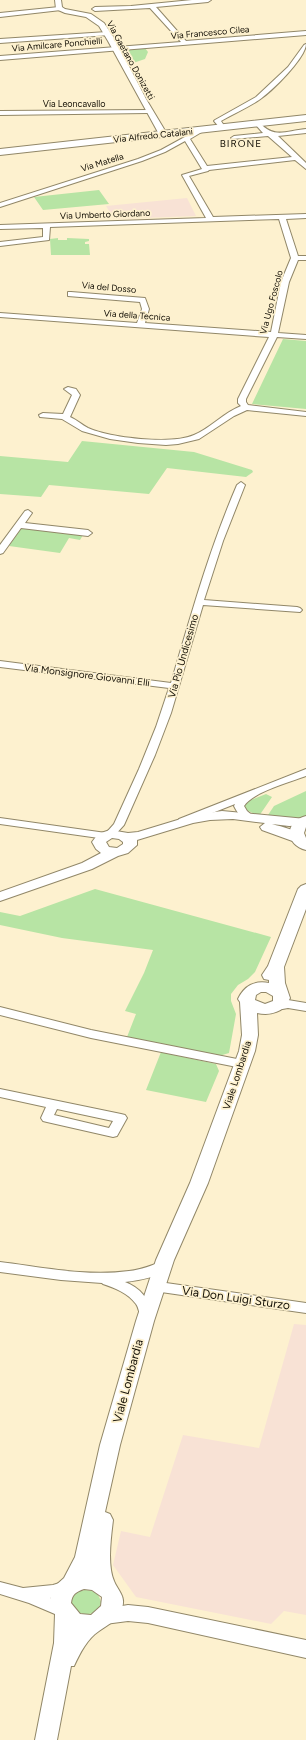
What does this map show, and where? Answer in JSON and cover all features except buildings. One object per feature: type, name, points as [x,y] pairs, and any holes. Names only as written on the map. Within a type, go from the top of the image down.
[{"type":"main road","name":"Via Alfredo Catalani","points":[[0,152],[306,118]]},
{"type":"main road","points":[[304,821],[297,827],[296,833],[304,844]]},
{"type":"main road","points":[[250,1035],[257,1020],[276,1000],[276,967],[306,889]]},
{"type":"main road","points":[[250,1035],[248,1002],[246,995],[252,989],[257,987],[276,967]]},
{"type":"main road","points":[[257,987],[267,987],[276,1000]]},
{"type":"main road","points":[[248,1002],[256,1008],[276,1000]]},
{"type":"main road","name":"Viale Lombardia","points":[[108,1591],[99,1551],[105,1507],[123,1432],[199,1183],[247,1051],[250,1035]]},
{"type":"main road","name":"Viale Lombardia","points":[[69,1585],[85,1557],[110,1445],[147,1315],[184,1214],[199,1183]]},
{"type":"main road","points":[[46,1740],[66,1637],[60,1599],[62,1592],[69,1585],[84,1580],[91,1580],[108,1591],[112,1604],[110,1610],[77,1639],[60,1674]]},
{"type":"main road","points":[[63,1612],[75,1622],[99,1620]]},
{"type":"street","points":[[0,15],[59,9],[58,0]]},
{"type":"street","points":[[95,9],[152,6],[208,0]]},
{"type":"street","points":[[152,6],[185,43]]},
{"type":"street","name":"Via Gaetano Donizetti","points":[[59,9],[98,20],[116,49],[148,111],[163,134]]},
{"type":"street","name":"Via Francesco Cilea","points":[[116,49],[306,33]]},
{"type":"street","points":[[0,41],[107,34]]},
{"type":"street","points":[[222,127],[217,121],[258,98],[290,68],[306,46]]},
{"type":"street","name":"Via Amilcare Ponchielli","points":[[0,58],[116,49]]},
{"type":"street","name":"Via Leoncavallo","points":[[0,113],[148,111]]},
{"type":"street","points":[[257,123],[283,144],[305,165]]},
{"type":"street","name":"Via Matella","points":[[1,204],[140,160],[187,139],[203,129]]},
{"type":"street","points":[[234,138],[306,131]]},
{"type":"street","points":[[187,139],[205,168]]},
{"type":"street","points":[[205,168],[296,158]]},
{"type":"street","points":[[205,168],[206,170],[202,172],[185,175],[210,218]]},
{"type":"street","name":"Via Umberto Giordano","points":[[0,228],[210,218],[306,216]]},
{"type":"street","points":[[282,217],[295,258],[306,258]]},
{"type":"street","points":[[0,244],[47,239],[46,225]]},
{"type":"street","name":"Via Ugo Foscolo","points":[[246,407],[242,403],[242,399],[274,335],[285,282],[295,258]]},
{"type":"street","name":"Via del Dosso","points":[[71,294],[142,300],[145,303],[146,308],[140,326]]},
{"type":"street","name":"Via della Tecnica","points":[[0,315],[306,337]]},
{"type":"street","points":[[66,417],[76,395],[73,391],[68,389]]},
{"type":"street","points":[[43,415],[66,417],[78,427],[96,434],[129,439],[176,442],[189,440],[203,435],[235,411],[246,407],[306,414]]},
{"type":"street","name":"Via Pio Undicesimo","points":[[114,838],[154,744],[174,686],[198,602],[221,530],[241,485]]},
{"type":"street","points":[[1,550],[28,513]]},
{"type":"street","points":[[19,525],[88,533]]},
{"type":"street","points":[[198,602],[297,610]]},
{"type":"street","name":"Via Monsignore Giovanni Elli","points":[[0,664],[174,686]]},
{"type":"street","points":[[0,821],[114,838],[144,836],[306,772]]},
{"type":"street","points":[[244,816],[240,806],[242,801],[255,792]]},
{"type":"street","points":[[220,805],[244,816]]},
{"type":"street","points":[[180,822],[211,816],[244,816],[281,822],[304,821]]},
{"type":"street","points":[[56,876],[89,860],[114,838],[192,824],[239,821],[260,825],[283,832],[304,844]]},
{"type":"street","points":[[0,897],[86,866],[115,852],[106,850],[114,838]]},
{"type":"street","points":[[276,1000],[288,1004],[306,1006]]},
{"type":"street","points":[[0,1011],[91,1034],[242,1064]]},
{"type":"street","points":[[0,1093],[121,1118],[113,1134],[47,1118],[53,1104]]},
{"type":"street","points":[[0,1267],[98,1278],[138,1276],[164,1266]]},
{"type":"street","points":[[98,1278],[123,1286],[134,1292],[143,1303],[147,1315]]},
{"type":"street","name":"Via Don Luigi Sturzo","points":[[166,1288],[213,1296],[306,1308]]},
{"type":"street","points":[[16,1592],[53,1591],[69,1585]]},
{"type":"street","points":[[0,1588],[50,1603],[63,1612]]},
{"type":"street","points":[[108,1591],[120,1603],[148,1615]]},
{"type":"street","points":[[99,1620],[128,1613],[148,1615],[306,1649]]},
{"type":"shaded area","points":[[187,198],[196,216],[114,219],[106,206]]},
{"type":"shaded area","points":[[294,1324],[306,1325],[306,1615],[284,1611],[271,1624],[136,1597],[113,1565],[121,1531],[150,1537],[183,1435],[259,1448]]},
{"type":"green space","points":[[145,48],[148,52],[145,59],[127,65],[120,52],[124,50]]},
{"type":"green space","points":[[99,190],[109,204],[43,210],[34,197]]},
{"type":"green space","points":[[58,238],[58,240],[67,240],[67,238],[89,239],[89,241],[85,242],[85,244],[89,244],[90,255],[51,255],[50,239]]},
{"type":"green space","points":[[283,339],[306,341],[306,409],[252,404]]},
{"type":"green space","points":[[82,441],[194,452],[252,470],[253,472],[246,477],[167,468],[149,494],[49,485],[41,497],[0,494],[0,456],[68,462]]},
{"type":"green space","points":[[21,528],[83,535],[80,540],[69,538],[60,553],[9,546]]},
{"type":"green space","points":[[306,791],[306,816],[298,819],[266,818],[274,806]]},
{"type":"green space","points":[[266,794],[272,797],[259,816],[246,810],[244,806],[248,801]]},
{"type":"green space","points":[[95,889],[271,937],[255,972],[248,979],[238,985],[231,994],[231,1001],[236,1014],[229,1053],[219,1056],[127,1037],[136,1014],[125,1011],[144,973],[153,950],[62,938],[0,925],[0,912],[20,916]]},
{"type":"green space","points":[[161,1052],[216,1064],[219,1071],[206,1102],[146,1090]]},
{"type":"green space","points":[[79,1591],[91,1591],[99,1596],[101,1602],[98,1609],[90,1614],[79,1613],[71,1603],[75,1594]]},
{"type":"district","name":"BIRONE","points":[[241,143]]}]
